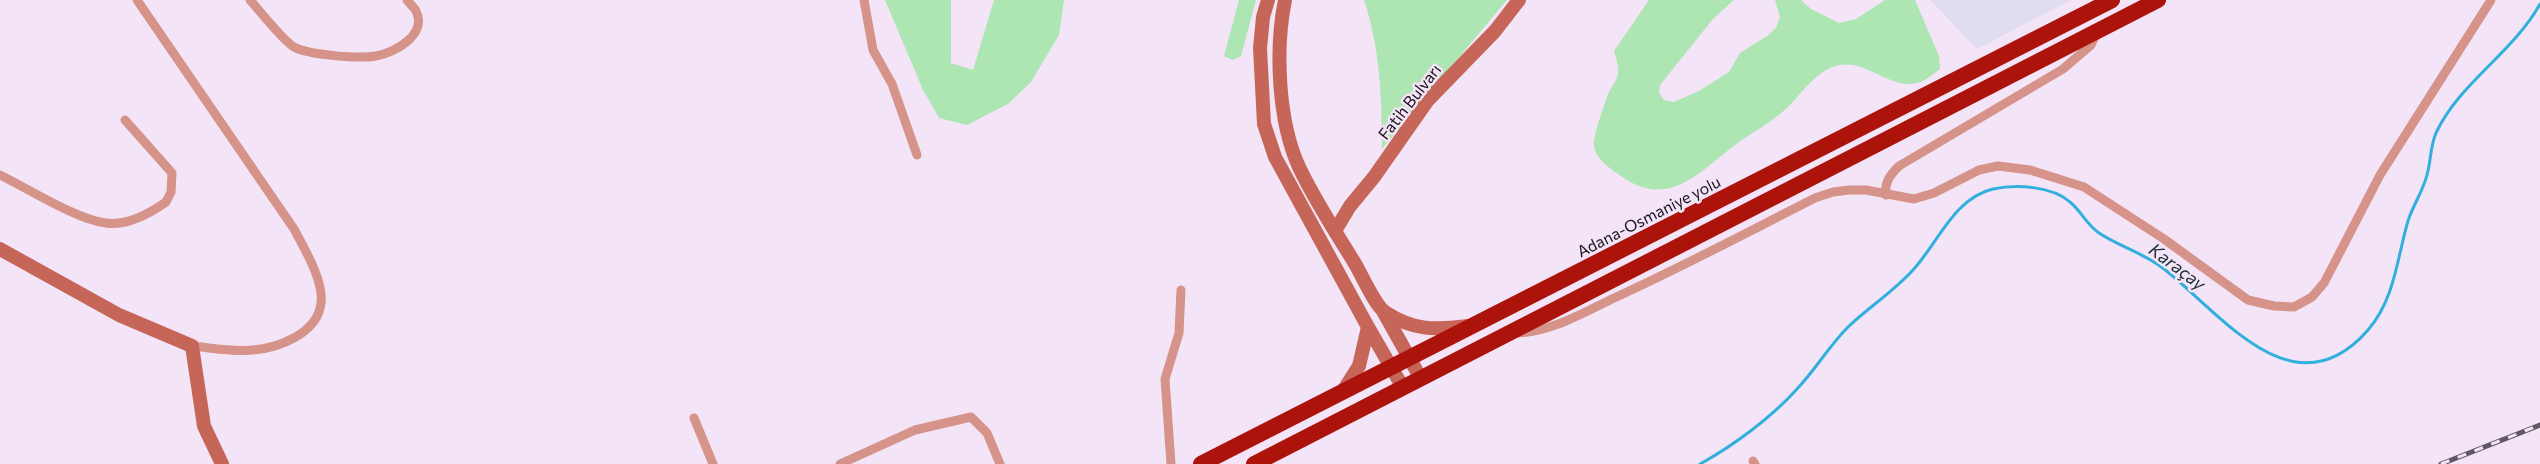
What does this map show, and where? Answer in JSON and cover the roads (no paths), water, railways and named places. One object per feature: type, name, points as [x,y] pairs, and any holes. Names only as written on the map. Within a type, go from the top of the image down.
[{"type":"highway","name":"Adana-Osmaniye yolu","points":[[1200,464],[2112,0]]},
{"type":"highway","points":[[1254,464],[1402,386],[2158,0]]},
{"type":"street","points":[[0,249],[119,315],[192,346],[253,350],[279,344],[298,335],[318,315],[322,302],[313,266],[294,229],[137,0]]},
{"type":"street","points":[[250,0],[293,46],[348,57],[376,56],[391,52],[406,43],[415,33],[418,22],[416,11],[406,0]]},
{"type":"street","points":[[864,0],[873,50],[892,84],[917,155]]},
{"type":"street","points":[[1268,0],[1263,17],[1260,48],[1260,89],[1264,124],[1275,157],[1402,386]]},
{"type":"street","points":[[1285,0],[1280,61],[1283,114],[1298,165],[1420,377]]},
{"type":"street","name":"Fatih Bulvarı","points":[[1335,231],[1350,206],[1374,177],[1428,100],[1495,31],[1519,0]]},
{"type":"street","points":[[1506,333],[1532,333],[1563,322],[1833,192],[1866,190],[1914,199],[1934,193],[1979,170],[1998,166],[2030,170],[2084,187],[2164,239],[2248,300],[2274,306],[2294,307],[2312,297],[2324,283],[2380,175],[2490,0]]},
{"type":"street","points":[[1886,195],[1885,187],[1890,175],[1899,166],[2063,69],[2091,45],[2098,31]]},
{"type":"street","points":[[0,174],[78,214],[106,223],[134,220],[166,202],[173,182],[172,173],[125,120]]},
{"type":"street","points":[[1171,464],[1165,379],[1179,333],[1181,290]]},
{"type":"street","points":[[1383,311],[1415,327],[1436,330],[1479,324]]},
{"type":"street","points":[[1343,391],[1359,366],[1368,327]]},
{"type":"street","points":[[192,346],[204,426],[222,464]]},
{"type":"street","points":[[840,464],[915,430],[971,417],[987,433],[1000,464]]},
{"type":"street","points":[[694,418],[713,464]]},
{"type":"waterway","name":"Karaçay","points":[[1700,464],[1739,440],[1787,400],[1848,327],[1913,270],[1957,211],[1979,194],[1993,189],[2033,188],[2062,197],[2074,206],[2099,233],[2156,263],[2235,330],[2260,348],[2286,360],[2313,363],[2340,354],[2368,330],[2390,292],[2408,221],[2425,181],[2434,138],[2446,115],[2472,83],[2516,38],[2540,4]]},
{"type":"railway","points":[[2441,464],[2540,425]]}]
